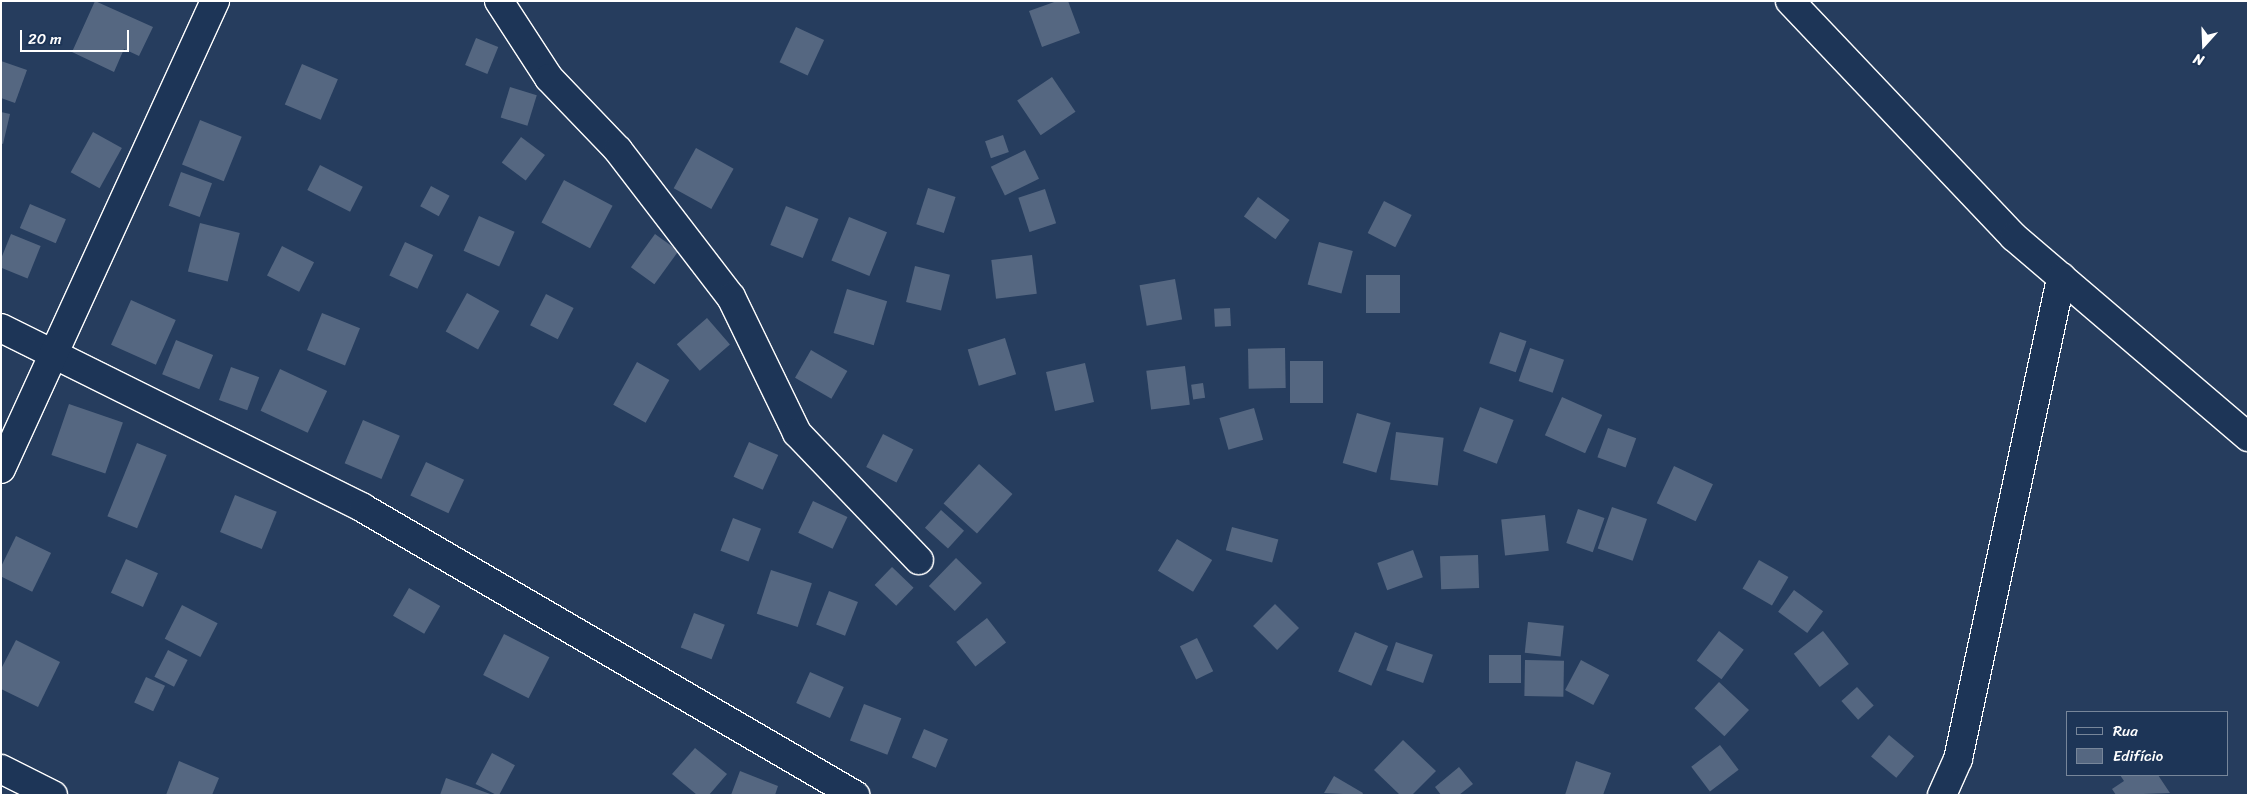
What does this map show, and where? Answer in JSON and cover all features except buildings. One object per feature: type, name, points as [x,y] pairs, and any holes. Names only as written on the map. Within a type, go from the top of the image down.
[{"type":"street","points":[[1,469],[51,354],[215,1]]},
{"type":"street","points":[[499,1],[549,78],[618,150],[731,297],[796,432],[919,560]]},
{"type":"street","points":[[1790,1],[2014,237],[2248,437]]},
{"type":"street","points":[[1942,795],[1958,759],[2061,277]]},
{"type":"street","points":[[1,328],[363,508],[855,795]]},
{"type":"street","points":[[1,769],[53,795]]}]
